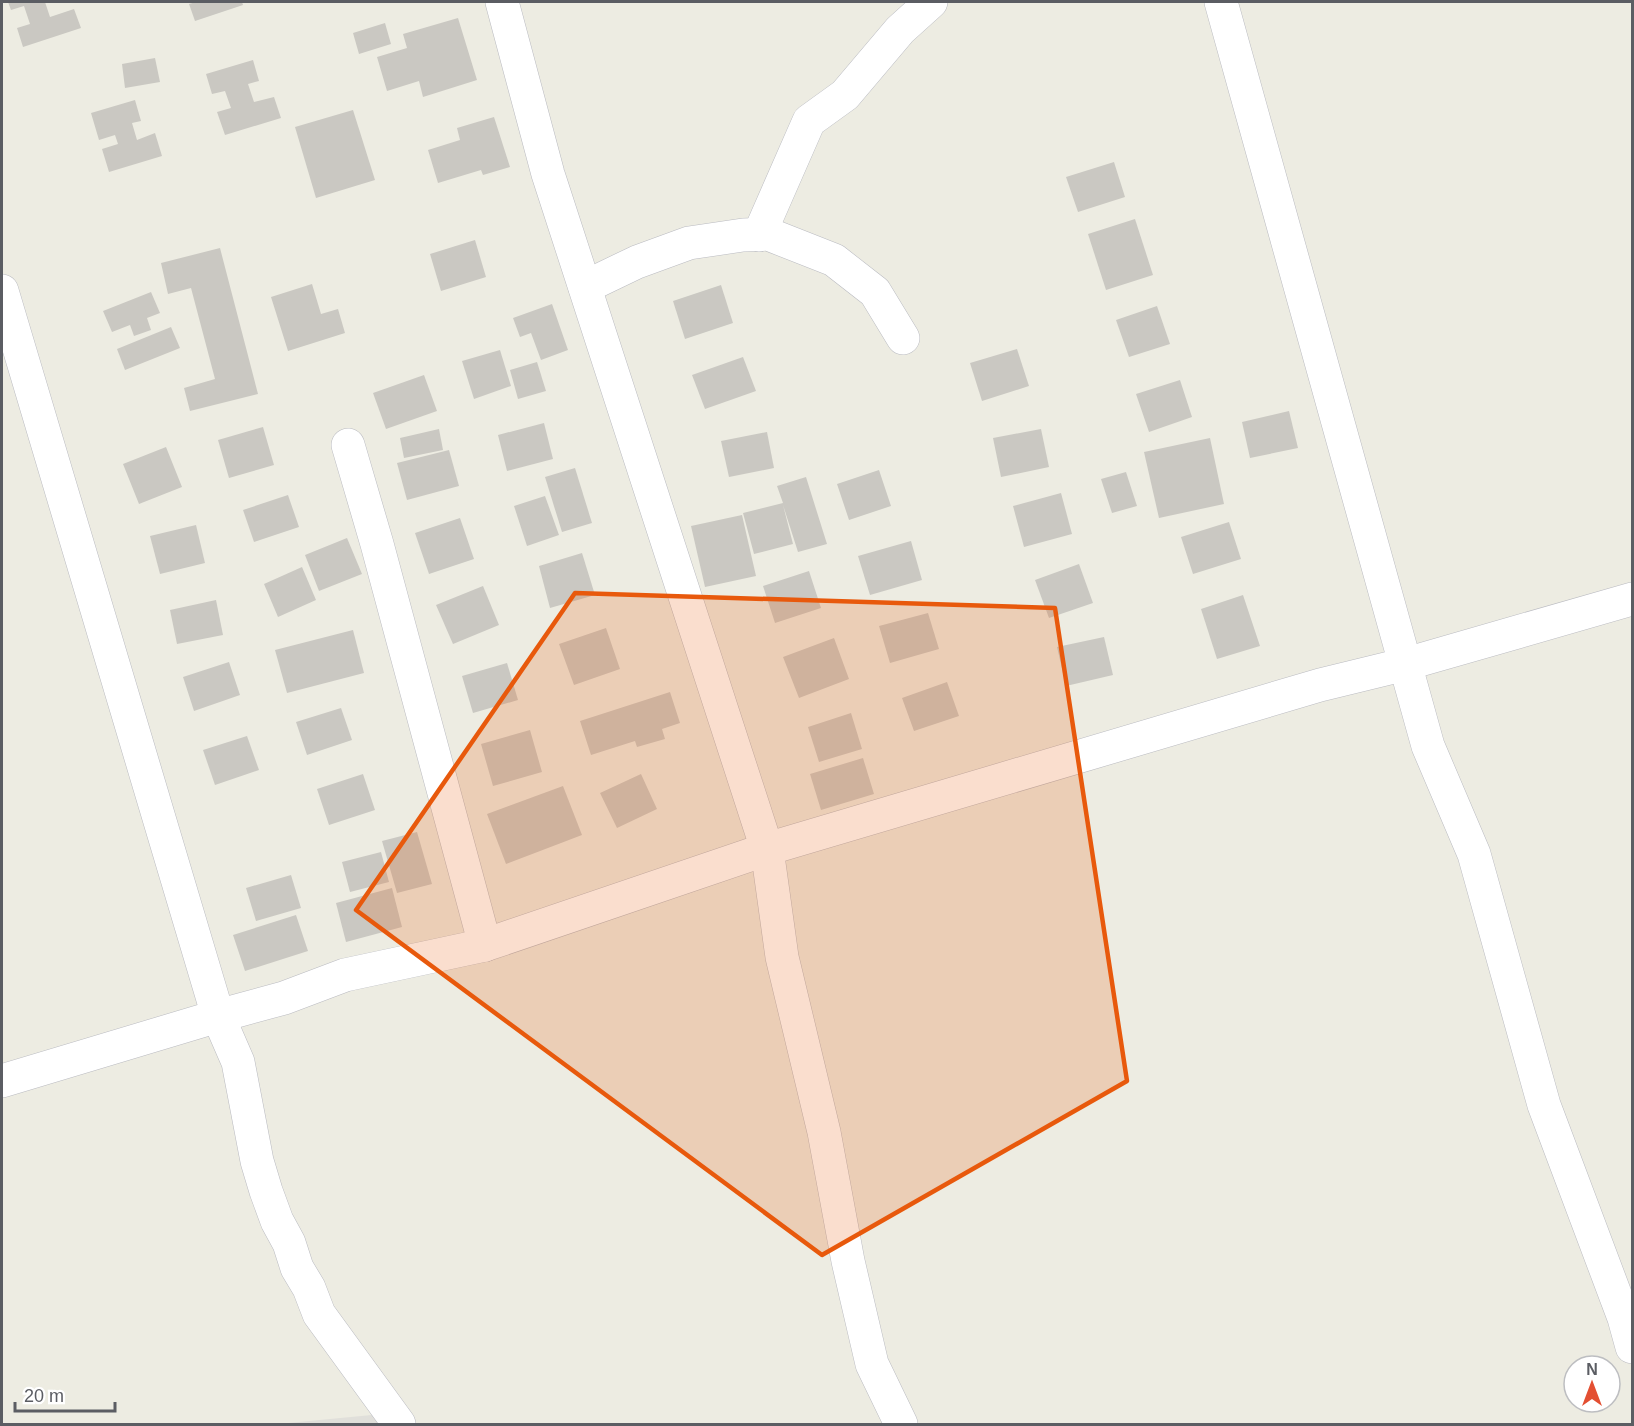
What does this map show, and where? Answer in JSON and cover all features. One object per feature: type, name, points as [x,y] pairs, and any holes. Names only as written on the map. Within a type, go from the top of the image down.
[{"type":"street","points":[[502,2],[548,174],[766,849],[782,957],[824,1132],[848,1261],[872,1364],[901,1425]]},
{"type":"street","points":[[759,235],[809,121],[845,95],[900,30],[931,2]]},
{"type":"street","points":[[1221,2],[1428,746],[1473,854],[1544,1105],[1624,1318],[1632,1347]]},
{"type":"street","points":[[585,287],[637,262],[689,243],[768,234],[834,260],[875,292],[903,338]]},
{"type":"street","points":[[2,291],[218,1016],[238,1062],[257,1161],[277,1221],[289,1243],[297,1268],[309,1288],[319,1314],[399,1425]]},
{"type":"street","points":[[348,445],[485,945]]},
{"type":"street","points":[[2,1081],[284,998],[345,975],[485,945],[766,849],[1320,685],[1406,664],[1632,599]]},
{"type":"highlighted area","points":[[575,593],[1055,608],[1127,1081],[822,1255],[356,910]]},
{"type":"shaded area","points":[[382,1414],[385,1424],[278,1424]]},
{"type":"building","points":[[8,2],[45,2],[50,17],[74,9],[81,28],[23,47],[17,28],[30,24],[24,6],[11,10]]},
{"type":"building","points":[[242,2],[243,5],[195,21],[189,4]]},
{"type":"building","points":[[458,18],[477,80],[423,97],[419,81],[387,91],[377,57],[407,48],[403,34]]},
{"type":"building","points":[[385,23],[391,44],[359,54],[353,33]]},
{"type":"building","points":[[155,58],[160,82],[125,88],[122,64]]},
{"type":"building","points":[[253,60],[259,81],[248,84],[254,102],[274,97],[281,118],[225,135],[217,112],[231,108],[225,91],[212,94],[206,74]]},
{"type":"building","points":[[135,100],[141,121],[132,123],[137,140],[155,133],[162,156],[109,172],[102,149],[118,144],[115,135],[99,140],[91,113]]},
{"type":"building","points":[[353,110],[375,180],[316,198],[295,127]]},
{"type":"building","points":[[494,117],[510,167],[483,175],[481,170],[438,183],[428,150],[460,140],[457,128]]},
{"type":"building","points":[[1114,162],[1125,197],[1078,212],[1066,177]]},
{"type":"building","points":[[1135,219],[1153,275],[1106,290],[1088,234]]},
{"type":"building","points":[[475,240],[486,277],[441,291],[430,254]]},
{"type":"building","points":[[220,248],[258,394],[190,411],[184,388],[215,379],[191,288],[168,294],[161,263]]},
{"type":"building","points":[[312,284],[321,314],[338,309],[345,333],[288,351],[271,297]]},
{"type":"building","points":[[721,285],[733,323],[685,339],[673,301]]},
{"type":"building","points":[[151,292],[160,313],[147,318],[151,330],[134,336],[130,325],[112,332],[103,311]]},
{"type":"building","points":[[552,304],[568,350],[541,360],[531,333],[520,337],[513,318]]},
{"type":"building","points":[[1157,306],[1170,344],[1129,357],[1116,320]]},
{"type":"building","points":[[171,327],[180,348],[125,370],[117,349]]},
{"type":"building","points":[[1017,349],[1029,386],[982,401],[970,363]]},
{"type":"building","points":[[500,350],[511,386],[474,399],[462,361]]},
{"type":"building","points":[[743,357],[756,391],[705,409],[692,375]]},
{"type":"building","points":[[537,362],[546,391],[518,399],[510,370]]},
{"type":"building","points":[[424,375],[437,411],[386,429],[373,393]]},
{"type":"building","points":[[1180,380],[1192,417],[1149,432],[1136,394]]},
{"type":"building","points":[[1289,411],[1298,448],[1250,458],[1242,422]]},
{"type":"building","points":[[544,423],[553,459],[507,471],[498,435]]},
{"type":"building","points":[[263,427],[274,465],[229,478],[218,440]]},
{"type":"building","points":[[439,429],[443,450],[404,458],[400,438]]},
{"type":"building","points":[[1041,429],[1049,467],[1001,477],[993,438]]},
{"type":"building","points":[[767,432],[774,468],[729,477],[721,441]]},
{"type":"building","points":[[1210,438],[1224,504],[1159,518],[1144,452]]},
{"type":"building","points":[[166,447],[182,487],[139,504],[123,464]]},
{"type":"building","points":[[449,450],[459,486],[407,500],[397,463]]},
{"type":"building","points":[[575,468],[592,523],[562,532],[545,477]]},
{"type":"building","points":[[879,470],[891,506],[849,520],[837,484]]},
{"type":"building","points":[[1126,472],[1137,506],[1112,513],[1101,479]]},
{"type":"building","points":[[806,477],[827,544],[798,552],[783,505],[793,544],[754,554],[743,513],[783,503],[777,486]]},
{"type":"building","points":[[1061,493],[1072,534],[1024,547],[1013,506]]},
{"type":"building","points":[[288,495],[299,527],[254,542],[243,510]]},
{"type":"building","points":[[545,496],[559,535],[527,546],[514,506]]},
{"type":"building","points":[[742,515],[756,576],[705,587],[691,526]]},
{"type":"building","points":[[460,518],[474,559],[429,574],[415,533]]},
{"type":"building","points":[[1229,522],[1241,559],[1193,574],[1181,537]]},
{"type":"building","points":[[196,525],[205,563],[160,574],[150,536]]},
{"type":"building","points":[[347,538],[362,574],[319,591],[305,555]]},
{"type":"building","points":[[911,541],[922,580],[870,595],[858,556]]},
{"type":"building","points":[[582,553],[595,595],[550,608],[539,566]]},
{"type":"building","points":[[1079,564],[1093,603],[1049,618],[1035,580]]},
{"type":"building","points":[[302,567],[316,600],[278,617],[264,584]]},
{"type":"building","points":[[809,571],[821,608],[775,623],[763,586]]},
{"type":"building","points":[[483,586],[499,625],[453,644],[436,605]]},
{"type":"building","points":[[1243,595],[1260,646],[1217,659],[1201,609]]},
{"type":"building","points":[[216,600],[223,635],[177,644],[170,610]]},
{"type":"building","points":[[928,613],[939,649],[890,663],[879,626]]},
{"type":"building","points":[[606,628],[620,669],[574,685],[559,644]]},
{"type":"building","points":[[353,630],[364,673],[287,693],[275,650]]},
{"type":"building","points":[[1104,637],[1113,675],[1066,686],[1057,647]]},
{"type":"building","points":[[834,638],[849,679],[799,698],[783,657]]},
{"type":"building","points":[[229,662],[240,695],[194,711],[183,677]]},
{"type":"building","points":[[507,663],[518,700],[473,713],[462,676]]},
{"type":"building","points":[[947,682],[959,716],[914,731],[902,698]]},
{"type":"building","points":[[670,692],[680,723],[662,729],[665,739],[637,747],[635,741],[591,755],[580,721]]},
{"type":"building","points":[[341,708],[352,740],[307,755],[296,722]]},
{"type":"building","points":[[851,713],[862,749],[819,762],[808,727]]},
{"type":"building","points":[[530,730],[542,772],[493,786],[481,744]]},
{"type":"building","points":[[247,736],[259,770],[215,785],[203,750]]},
{"type":"building","points":[[863,758],[874,794],[821,810],[810,774]]},
{"type":"building","points":[[363,774],[375,810],[329,825],[317,789]]},
{"type":"building","points":[[641,774],[657,809],[617,828],[600,793]]},
{"type":"building","points":[[563,786],[582,835],[506,864],[487,814]]},
{"type":"building","points":[[417,832],[432,884],[397,893],[382,841]]},
{"type":"building","points":[[381,852],[389,882],[350,892],[342,862]]},
{"type":"building","points":[[291,875],[301,908],[256,921],[246,888]]},
{"type":"building","points":[[392,888],[402,927],[346,942],[336,903]]},
{"type":"building","points":[[296,915],[308,951],[245,971],[233,935]]}]
